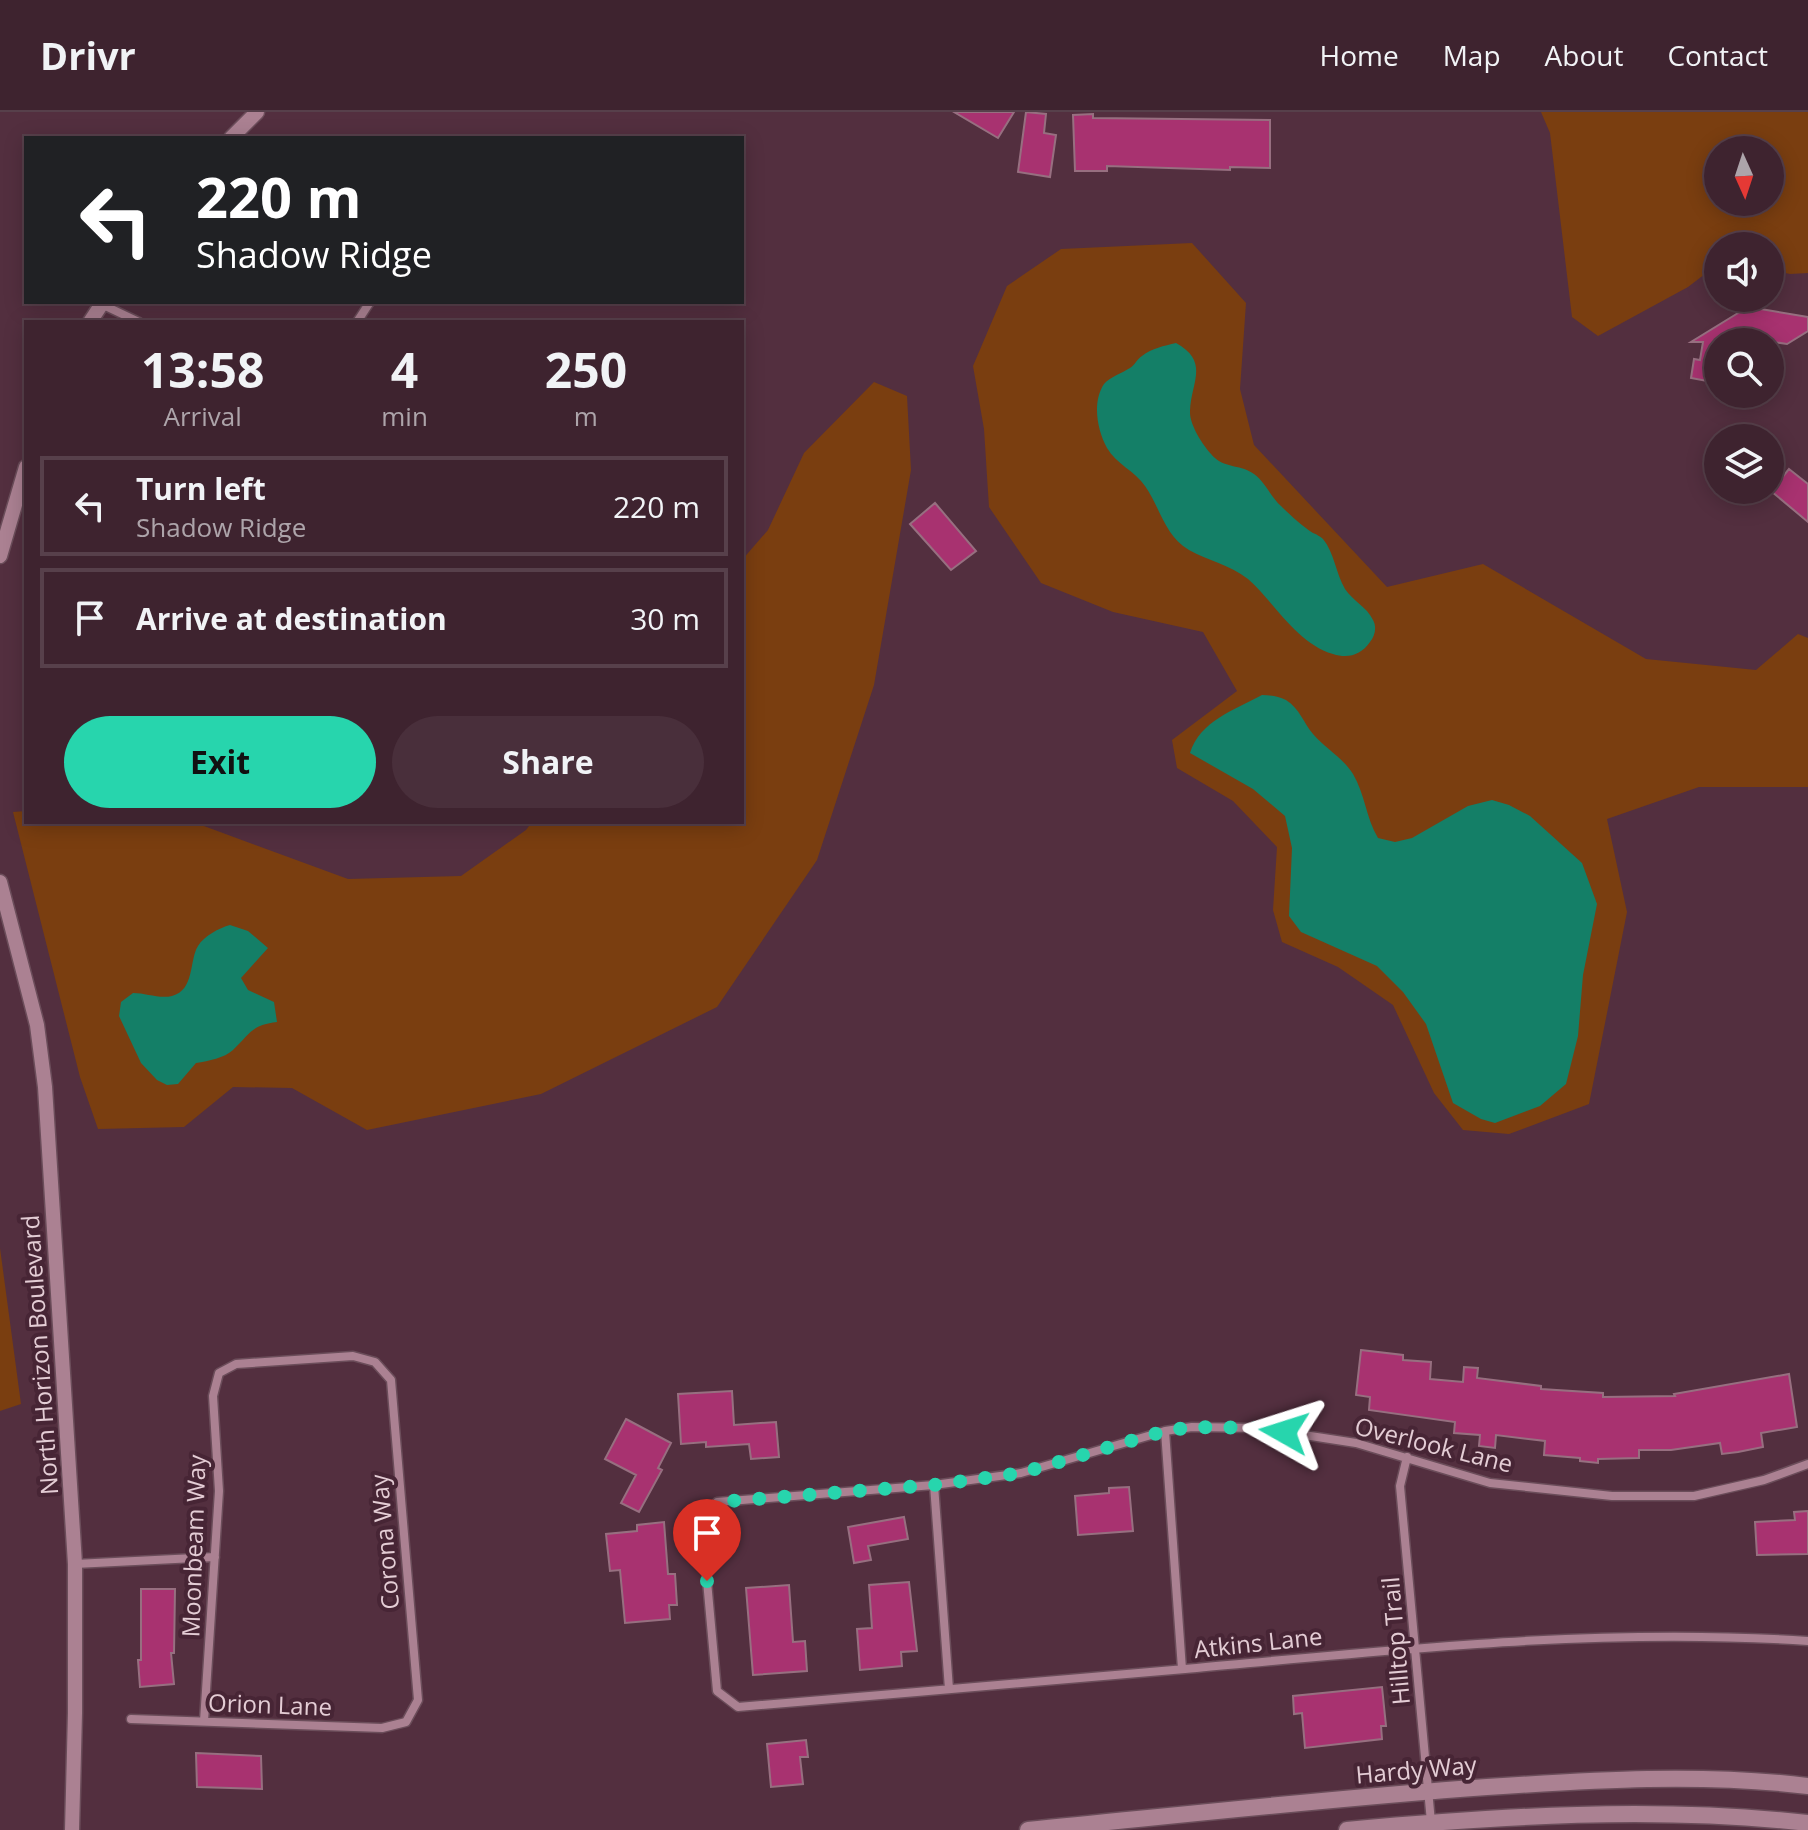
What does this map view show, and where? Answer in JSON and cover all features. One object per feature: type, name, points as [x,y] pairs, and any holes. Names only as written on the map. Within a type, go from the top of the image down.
[{"type":"main road","name":"Hardy Way","points":[[1028,1830],[1429,1792],[1625,1778],[1773,1782],[1808,1786]]},
{"type":"main road","points":[[1347,1830],[1431,1822],[1626,1814],[1808,1823]]},
{"type":"street","points":[[233,136],[257,112]]},
{"type":"street","points":[[104,304],[135,320]]},
{"type":"street","points":[[0,556],[24,474]]},
{"type":"street","name":"North Horizon Boulevard","points":[[0,882],[37,1025],[45,1087],[75,1564],[72,1830]]},
{"type":"street","name":"Corona Way","points":[[219,1373],[236,1364],[353,1356],[375,1362],[391,1380],[418,1700],[406,1722]]},
{"type":"street","name":"Moonbeam Way","points":[[204,1721],[219,1491],[213,1396],[219,1373]]},
{"type":"street","name":"Overlook Lane","points":[[717,1691],[702,1526],[717,1502],[934,1485],[1021,1473],[1165,1431],[1192,1427],[1259,1428],[1356,1443],[1490,1483],[1612,1496],[1694,1496],[1764,1480],[1808,1464]]},
{"type":"street","points":[[1165,1431],[1182,1669]]},
{"type":"street","name":"Hilltop Trail","points":[[1407,1457],[1400,1486],[1431,1822]]},
{"type":"street","points":[[934,1485],[949,1689]]},
{"type":"street","points":[[75,1564],[215,1557]]},
{"type":"street","name":"Atkins Lane","points":[[717,1691],[738,1707],[1417,1646],[1604,1637],[1730,1636],[1808,1641]]},
{"type":"street","name":"Orion Lane","points":[[131,1719],[382,1728],[406,1722]]},
{"type":"shaded area","points":[[1541,112],[1808,112],[1808,273],[1784,273],[1784,232],[1704,232],[1704,275],[1688,287],[1598,336],[1572,317],[1550,133]]},
{"type":"shaded area","points":[[1192,243],[1246,303],[1240,389],[1254,445],[1387,587],[1483,564],[1646,659],[1756,670],[1798,634],[1808,638],[1808,787],[1699,787],[1607,819],[1627,912],[1589,1104],[1509,1134],[1463,1130],[1434,1093],[1393,1005],[1338,967],[1282,942],[1273,910],[1277,847],[1233,801],[1177,768],[1172,740],[1237,691],[1203,632],[1113,612],[1041,583],[989,507],[984,429],[973,366],[1007,286],[1061,249]]},
{"type":"shaded area","points":[[1176,343],[1186,350],[1196,365],[1190,417],[1202,443],[1219,461],[1254,474],[1288,513],[1323,539],[1345,589],[1370,615],[1375,626],[1374,634],[1358,653],[1344,656],[1320,649],[1297,632],[1248,579],[1181,544],[1168,529],[1145,486],[1107,448],[1097,416],[1098,399],[1104,384],[1132,367],[1146,353]]},
{"type":"shaded area","points":[[874,382],[907,396],[911,470],[874,685],[817,860],[717,1007],[541,1094],[367,1130],[292,1088],[233,1087],[184,1127],[98,1129],[80,1077],[13,812],[24,811],[24,824],[198,824],[348,879],[461,876],[530,824],[744,824],[744,558],[768,530],[804,453]]},
{"type":"shaded area","points":[[1262,695],[1280,698],[1291,704],[1313,734],[1349,768],[1378,838],[1395,842],[1412,838],[1468,806],[1492,800],[1530,816],[1582,863],[1597,904],[1583,975],[1578,1036],[1566,1084],[1540,1106],[1495,1123],[1481,1119],[1453,1103],[1426,1024],[1403,992],[1377,966],[1301,932],[1289,916],[1292,848],[1285,816],[1253,789],[1190,753],[1210,725]]},
{"type":"shaded area","points":[[230,925],[248,931],[268,948],[241,978],[248,990],[274,1002],[277,1022],[256,1028],[229,1053],[196,1063],[178,1084],[167,1085],[157,1080],[141,1063],[119,1016],[121,1002],[133,993],[162,997],[179,993],[188,981],[195,952],[201,942]]},
{"type":"shaded area","points":[[0,1248],[21,1404],[0,1411]]},
{"type":"building","points":[[954,112],[1014,112],[998,138]]},
{"type":"building","points":[[1026,112],[1046,114],[1044,133],[1056,135],[1050,177],[1018,172]]},
{"type":"building","points":[[1093,114],[1093,118],[1270,120],[1270,168],[1230,167],[1230,170],[1107,166],[1107,171],[1075,171],[1073,115]]},
{"type":"building","points":[[1740,312],[1779,312],[1808,317],[1808,331],[1787,344],[1784,344],[1784,328],[1714,328]]},
{"type":"building","points":[[1704,334],[1704,380],[1691,378],[1694,359],[1700,360],[1703,342],[1691,342]]},
{"type":"building","points":[[1789,469],[1808,484],[1808,522],[1784,502],[1784,475]]},
{"type":"building","points":[[935,503],[976,551],[951,570],[910,524]]},
{"type":"building","points":[[1361,1350],[1403,1355],[1403,1360],[1431,1362],[1430,1379],[1463,1382],[1464,1367],[1478,1368],[1477,1378],[1541,1386],[1541,1389],[1603,1393],[1603,1397],[1675,1396],[1789,1374],[1797,1427],[1761,1433],[1763,1447],[1738,1452],[1722,1454],[1720,1443],[1671,1450],[1639,1450],[1639,1458],[1598,1459],[1598,1463],[1544,1455],[1545,1441],[1496,1435],[1495,1448],[1479,1446],[1480,1435],[1454,1433],[1455,1422],[1369,1410],[1370,1397],[1356,1395]]},
{"type":"building","points":[[732,1391],[734,1425],[776,1422],[779,1457],[751,1459],[749,1444],[706,1447],[706,1442],[681,1444],[678,1394]]},
{"type":"building","points":[[626,1419],[671,1443],[658,1468],[662,1470],[639,1512],[621,1503],[636,1475],[605,1459]]},
{"type":"building","points":[[1129,1487],[1133,1531],[1078,1535],[1075,1496],[1109,1493],[1109,1488]]},
{"type":"building","points":[[1808,1511],[1808,1554],[1757,1555],[1755,1522],[1795,1520],[1794,1512]]},
{"type":"building","points":[[904,1517],[908,1539],[868,1546],[871,1560],[854,1563],[848,1527]]},
{"type":"building","points":[[664,1522],[668,1574],[675,1574],[677,1605],[669,1605],[670,1619],[625,1623],[620,1570],[610,1571],[606,1534],[637,1531],[637,1525]]},
{"type":"building","points":[[909,1582],[917,1651],[901,1652],[902,1666],[860,1670],[857,1629],[872,1628],[869,1585]]},
{"type":"building","points":[[789,1585],[793,1642],[805,1641],[807,1671],[753,1675],[746,1588]]},
{"type":"building","points":[[141,1589],[175,1589],[174,1653],[171,1653],[174,1684],[140,1687]]},
{"type":"building","points":[[1382,1687],[1386,1726],[1381,1726],[1382,1739],[1305,1748],[1302,1713],[1294,1714],[1293,1696]]},
{"type":"building","points":[[806,1740],[808,1757],[800,1757],[803,1784],[771,1787],[767,1744]]},
{"type":"building","points":[[196,1753],[261,1756],[262,1789],[197,1787]]},
{"type":"route","points":[[707,1581],[702,1526],[717,1502],[934,1485],[1021,1473],[1165,1431],[1192,1427],[1259,1428],[1284,1432]]}]
